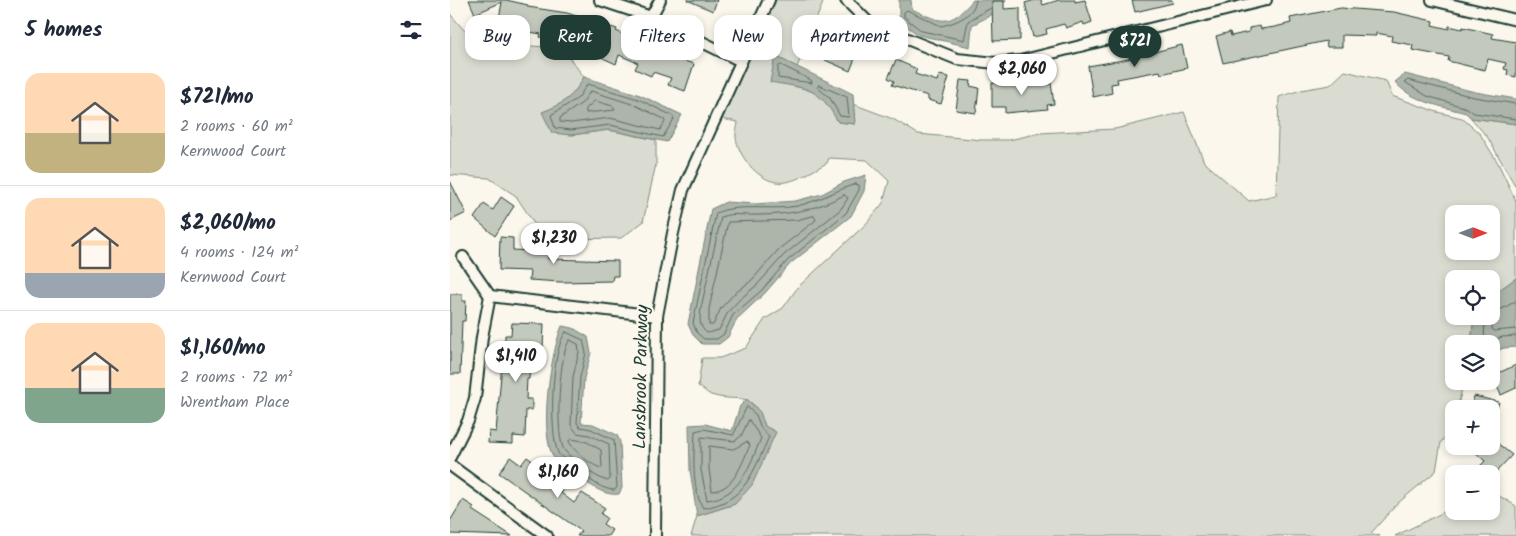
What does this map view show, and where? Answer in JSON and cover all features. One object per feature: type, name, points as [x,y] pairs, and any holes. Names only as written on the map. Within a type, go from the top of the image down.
[{"type":"street","points":[[600,0],[646,15]]},
{"type":"street","points":[[653,15],[660,0]]},
{"type":"street","name":"Lansbrook Parkway","points":[[656,536],[657,316],[683,190],[769,0]]},
{"type":"street","points":[[846,0],[870,24],[957,58],[996,63],[1020,61],[1266,0]]},
{"type":"street","points":[[1432,0],[1516,20]]},
{"type":"street","points":[[704,43],[741,61]]},
{"type":"street","points":[[450,457],[468,421],[475,398],[482,337],[490,296],[463,257]]},
{"type":"street","points":[[490,296],[657,316]]},
{"type":"street","points":[[450,465],[547,536]]},
{"type":"shaded area","points":[[775,0],[824,0],[818,15],[792,15],[792,60],[800,60],[797,67],[782,60],[782,15],[768,15]]},
{"type":"shaded area","points":[[450,11],[451,15],[465,31],[465,60],[530,60],[530,46],[540,47],[540,60],[571,60],[584,77],[576,90],[567,99],[543,112],[572,135],[609,130],[656,140],[656,164],[643,222],[621,238],[561,239],[537,228],[516,196],[489,178],[450,175]]},
{"type":"shaded area","points":[[748,60],[777,60],[793,86],[816,93],[821,97],[838,122],[855,124],[853,104],[893,119],[918,134],[982,140],[1009,140],[1040,133],[1115,129],[1184,112],[1204,162],[1249,201],[1276,195],[1279,97],[1301,90],[1330,85],[1345,71],[1386,81],[1392,96],[1437,112],[1462,118],[1480,134],[1498,163],[1516,201],[1516,278],[1500,290],[1500,270],[1445,270],[1445,325],[1473,325],[1472,335],[1445,335],[1445,390],[1462,390],[1459,400],[1445,400],[1445,437],[1441,442],[1436,471],[1398,503],[1371,533],[1380,536],[691,536],[697,516],[735,504],[765,426],[755,406],[749,401],[711,395],[698,386],[702,358],[720,358],[746,348],[765,319],[783,308],[798,287],[866,224],[883,203],[889,181],[867,160],[829,158],[827,163],[796,179],[782,182],[769,180],[756,171],[740,152],[736,135],[738,122],[721,119]]},
{"type":"shaded area","points":[[1471,118],[1516,124],[1516,187],[1488,138]]},
{"type":"shaded area","points":[[1500,496],[1516,506],[1516,536],[1395,536],[1445,511],[1445,520],[1500,520]]},
{"type":"water","points":[[899,0],[911,0],[912,9],[938,20],[945,20],[958,15],[973,0],[1007,0],[990,16],[972,25],[970,47],[919,35],[908,27],[908,15],[899,15]]},
{"type":"water","points":[[782,59],[853,94],[855,124],[838,122],[831,110],[818,95],[811,91],[770,82],[774,60]]},
{"type":"water","points":[[1405,74],[1475,92],[1516,99],[1516,124],[1471,118],[1466,113],[1418,99],[1401,89],[1395,82]]},
{"type":"water","points":[[584,77],[640,95],[682,115],[667,142],[609,130],[571,135],[552,133],[542,112],[567,99],[576,90]]},
{"type":"water","points":[[866,175],[864,191],[851,216],[791,263],[765,293],[737,319],[728,337],[719,344],[702,344],[693,335],[688,324],[711,209],[726,202],[755,204],[795,201],[822,194],[844,182]]},
{"type":"water","points":[[1516,278],[1516,347],[1500,350],[1500,335],[1472,335],[1473,325],[1500,325],[1500,290]]},
{"type":"water","points":[[562,326],[573,328],[588,337],[591,353],[584,378],[581,423],[593,424],[617,435],[620,442],[622,488],[619,494],[605,493],[584,481],[554,458],[549,446],[547,412],[550,373]]},
{"type":"water","points":[[747,399],[760,412],[765,426],[776,432],[752,485],[735,504],[697,516],[690,470],[689,425],[705,424],[732,431],[740,406]]},
{"type":"building","points":[[469,0],[506,0],[528,5],[528,7],[573,15],[540,15],[540,34],[530,32],[530,15],[500,15],[502,2],[475,14]]},
{"type":"building","points":[[687,0],[717,0],[713,11]]},
{"type":"building","points":[[1041,0],[1043,5],[1059,0],[1075,0],[1075,2],[1085,0],[1092,22],[1084,25],[1083,22],[1066,28],[1064,24],[1046,29],[1047,34],[1033,37],[1025,3]]},
{"type":"building","points":[[1132,0],[1172,0],[1173,3],[1135,12]]},
{"type":"building","points":[[992,1],[1004,1],[1004,9],[1020,8],[1020,40],[993,41]]},
{"type":"building","points":[[1341,8],[1394,12],[1433,21],[1432,25],[1449,29],[1449,26],[1462,29],[1463,27],[1493,34],[1492,38],[1516,42],[1516,77],[1507,75],[1508,70],[1504,69],[1506,63],[1488,59],[1485,70],[1448,61],[1449,57],[1412,50],[1413,45],[1391,41],[1392,36],[1376,33],[1376,36],[1342,35],[1342,47],[1327,47],[1326,41],[1223,63],[1216,36],[1230,32],[1231,36],[1249,32],[1249,28],[1260,26],[1261,29],[1275,27],[1291,23],[1290,18]]},
{"type":"building","points":[[611,27],[617,29],[616,31],[621,33],[621,56],[619,55],[616,64],[607,60],[611,60]]},
{"type":"building","points":[[1182,45],[1187,68],[1161,74],[1160,71],[1117,79],[1118,83],[1111,84],[1112,93],[1093,97],[1088,66],[1123,60]]},
{"type":"building","points":[[631,60],[680,60],[694,64],[685,91],[668,85],[671,78],[653,72],[651,76],[635,69],[638,63]]},
{"type":"building","points":[[825,60],[854,60],[850,71]]},
{"type":"building","points":[[896,60],[917,69],[915,74],[937,81],[939,75],[949,77],[941,104],[928,100],[928,96],[892,85],[894,81],[888,78]]},
{"type":"building","points":[[1039,79],[1040,84],[1051,83],[1054,104],[1047,105],[1048,109],[1005,113],[1005,107],[992,107],[992,83],[1024,82]]},
{"type":"building","points":[[960,80],[971,81],[970,86],[979,88],[976,113],[956,110]]},
{"type":"building","points":[[450,181],[466,213],[450,221]]},
{"type":"building","points":[[501,197],[514,206],[495,236],[474,218],[484,204],[493,210]]},
{"type":"building","points":[[500,237],[513,238],[513,250],[531,251],[531,244],[541,244],[540,251],[548,251],[548,259],[618,261],[618,276],[613,276],[612,281],[561,282],[529,280],[530,271],[499,270]]},
{"type":"building","points":[[450,294],[462,294],[462,301],[466,301],[465,321],[462,321],[460,374],[450,374]]},
{"type":"building","points":[[512,323],[544,324],[543,347],[531,347],[526,399],[532,399],[532,410],[526,410],[525,437],[513,436],[513,444],[488,443],[489,431],[496,432],[502,364],[507,364],[508,346],[505,346],[505,335],[511,335]]},
{"type":"building","points":[[1516,365],[1516,388],[1501,395],[1499,390],[1500,372]]},
{"type":"building","points":[[1474,396],[1491,400],[1473,400]]},
{"type":"building","points":[[1500,445],[1512,455],[1500,468],[1500,465],[1481,465],[1485,461],[1478,455],[1500,455]]},
{"type":"building","points":[[510,457],[521,465],[527,457],[539,466],[533,474],[549,485],[552,482],[564,490],[561,493],[574,503],[582,493],[605,508],[601,514],[607,518],[603,524],[612,530],[608,536],[577,536],[581,531],[499,473]]},
{"type":"building","points":[[463,500],[474,507],[472,510],[512,536],[450,534],[450,521]]}]
